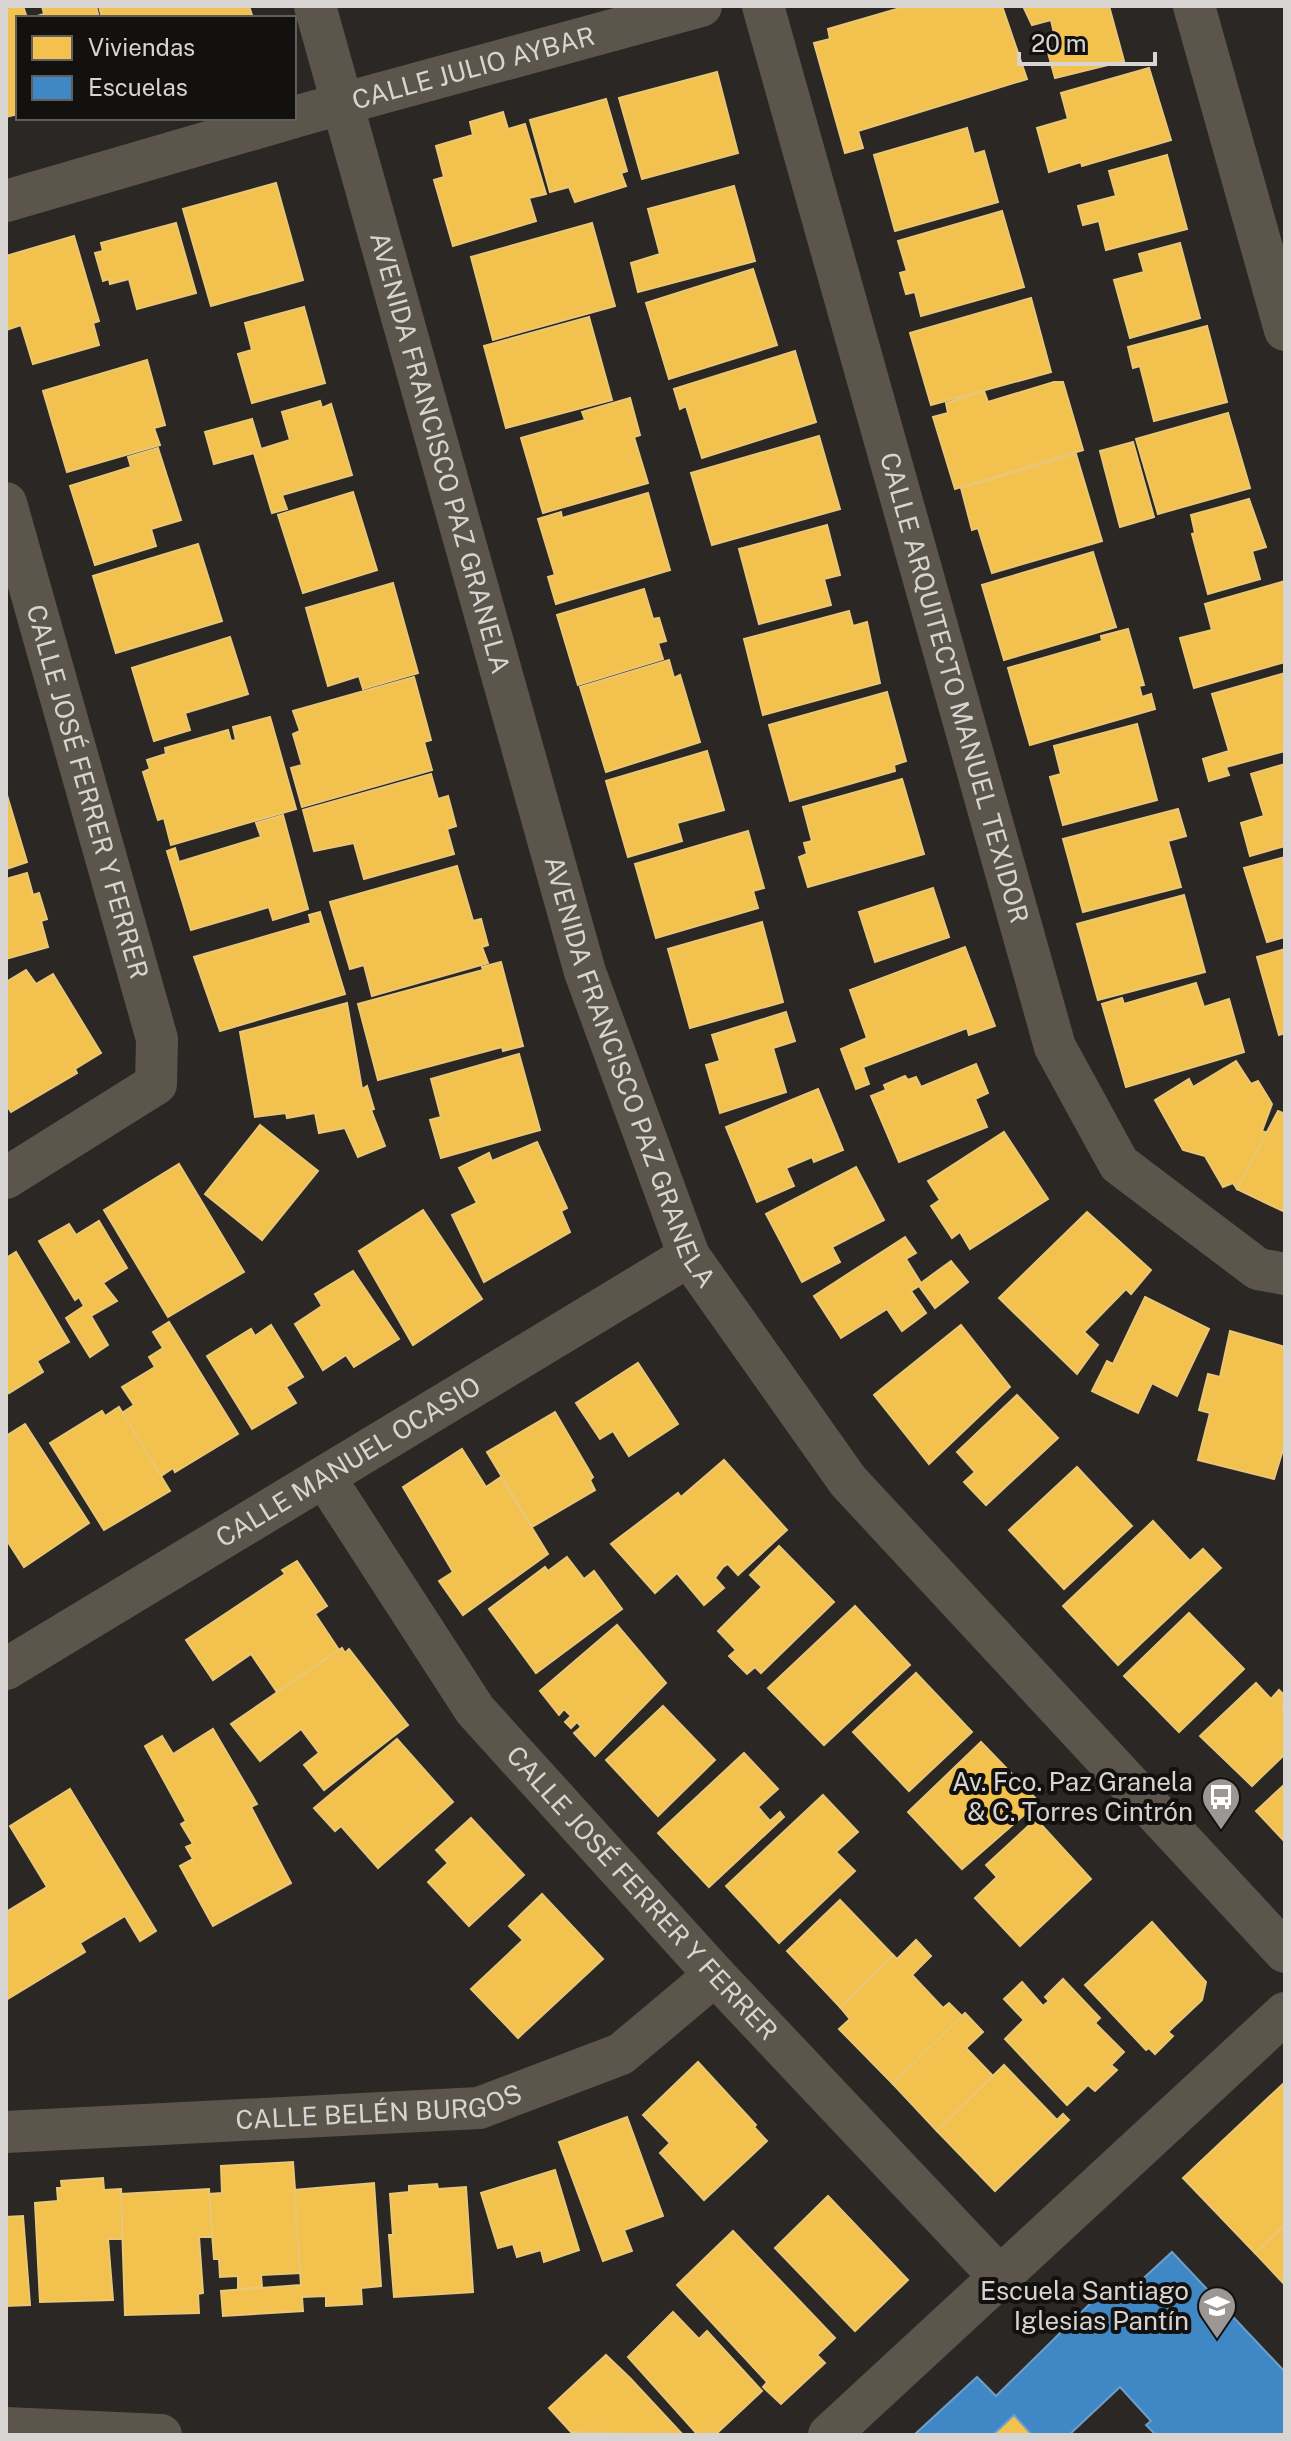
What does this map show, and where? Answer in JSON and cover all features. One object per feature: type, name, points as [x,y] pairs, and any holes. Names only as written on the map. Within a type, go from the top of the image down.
[{"type":"street","name":"AVENIDA FRANCISCO PAZ GRANELA","points":[[315,6],[585,972],[689,1256],[848,1481],[1285,1952]]},
{"type":"street","name":"CALLE JULIO AYBAR","points":[[296,117],[701,6]]},
{"type":"street","name":"CALLE ARQUITECTO MANUEL TEXIDOR","points":[[763,6],[1055,1047],[1119,1164],[1258,1269],[1285,1274]]},
{"type":"street","points":[[1194,6],[1285,330]]},
{"type":"street","name":"CALLE JULIO AYBAR","points":[[6,201],[285,120]]},
{"type":"street","name":"CALLE JOSÉ FERRER Y FERRER","points":[[6,503],[157,1039],[156,1084],[6,1178]]},
{"type":"street","name":"CALLE MANUEL OCASIO","points":[[6,1669],[689,1256]]},
{"type":"street","name":"CALLE JOSÉ FERRER Y FERRER","points":[[325,1478],[475,1710],[715,1975],[999,2276]]},
{"type":"street","name":"CALLE BELÉN BURGOS","points":[[6,2132],[479,2108],[621,2054],[715,1975]]},
{"type":"street","points":[[829,2435],[1285,2013]]},
{"type":"street","points":[[6,2428],[161,2435]]},
{"type":"building: Viviendas","points":[[6,6],[23,6],[26,16],[16,16],[16,114],[6,117]]},
{"type":"building: Viviendas","points":[[42,6],[96,6],[98,16],[38,16],[44,14]]},
{"type":"building: Viviendas","points":[[99,6],[249,6],[252,16],[102,16]]},
{"type":"building: Viviendas","points":[[907,6],[1002,6],[1027,79],[858,131],[863,148],[845,153],[814,43],[830,39],[828,29]]},
{"type":"building: Viviendas","points":[[1023,6],[1109,6],[1124,61],[1055,78],[1047,49],[1057,46],[1051,20],[1032,25]]},
{"type":"building: Viviendas","points":[[1149,68],[1171,140],[1082,166],[1081,162],[1049,172],[1037,128],[1068,119],[1061,93]]},
{"type":"building: Viviendas","points":[[717,72],[738,153],[642,179],[619,98]]},
{"type":"building: Viviendas","points":[[606,99],[627,171],[621,173],[626,186],[575,202],[569,187],[550,192],[530,120]]},
{"type":"building: Viviendas","points":[[503,112],[508,129],[525,124],[546,194],[529,198],[536,221],[453,246],[434,180],[444,177],[436,146],[473,135],[470,122]]},
{"type":"building: Viviendas","points":[[967,128],[974,154],[984,151],[998,202],[895,231],[874,155]]},
{"type":"building: Viviendas","points":[[1167,155],[1187,229],[1106,250],[1099,221],[1083,225],[1078,206],[1116,196],[1109,171]]},
{"type":"building: Viviendas","points":[[276,183],[303,280],[211,306],[183,209]]},
{"type":"building: Viviendas","points":[[734,186],[755,261],[638,292],[631,263],[660,254],[648,209]]},
{"type":"building: Viviendas","points":[[1002,211],[1024,287],[921,316],[915,292],[906,294],[900,273],[907,271],[898,241]]},
{"type":"building: Viviendas","points":[[176,223],[196,293],[137,309],[129,279],[110,284],[109,279],[103,281],[95,253],[103,251],[101,243]]},
{"type":"building: Viviendas","points":[[592,223],[615,306],[493,340],[471,257]]},
{"type":"building: Viviendas","points":[[74,236],[99,321],[93,323],[99,345],[33,364],[21,325],[6,330],[6,256]]},
{"type":"building: Viviendas","points":[[1180,243],[1200,318],[1130,338],[1114,280],[1144,272],[1139,254]]},
{"type":"building: Viviendas","points":[[753,269],[777,345],[669,379],[646,303]]},
{"type":"building: Viviendas","points":[[1031,298],[1051,372],[931,405],[910,333]]},
{"type":"building: Viviendas","points":[[304,307],[325,383],[252,403],[238,354],[252,350],[245,323]]},
{"type":"building: Viviendas","points":[[589,317],[612,400],[506,428],[484,346]]},
{"type":"building: Viviendas","points":[[1207,326],[1227,402],[1154,421],[1140,366],[1133,368],[1128,347]]},
{"type":"building: Viviendas","points":[[795,351],[816,422],[702,458],[686,406],[680,409],[674,389]]},
{"type":"building: Viviendas","points":[[147,360],[165,425],[154,428],[160,445],[67,472],[43,391]]},
{"type":"building: Viviendas","points":[[1063,382],[1083,450],[955,489],[933,417],[948,413],[946,403],[984,391],[988,402]]},
{"type":"building: Viviendas","points":[[630,398],[640,435],[634,437],[648,483],[543,513],[521,438],[585,420],[582,412]]},
{"type":"building: Viviendas","points":[[320,401],[322,408],[331,404],[352,475],[282,495],[287,509],[272,513],[254,453],[214,464],[205,432],[252,419],[261,449],[290,440],[282,412]]},
{"type":"building: Viviendas","points":[[1228,413],[1250,488],[1158,514],[1136,439]]},
{"type":"building: Viviendas","points":[[819,436],[840,509],[712,545],[691,473]]},
{"type":"building: Viviendas","points":[[1133,442],[1154,517],[1120,527],[1100,451]]},
{"type":"building: Viviendas","points":[[158,448],[181,520],[151,529],[156,546],[95,565],[70,486],[131,467],[128,457]]},
{"type":"building: Viviendas","points":[[1076,454],[1102,541],[992,573],[978,528],[972,530],[961,488]]},
{"type":"building: Viviendas","points":[[353,492],[377,570],[303,593],[278,515]]},
{"type":"building: Viviendas","points":[[648,493],[670,570],[556,604],[548,577],[555,575],[538,519],[561,512],[562,518]]},
{"type":"building: Viviendas","points":[[1249,499],[1266,547],[1252,551],[1260,579],[1208,594],[1192,534],[1195,533],[1191,515]]},
{"type":"building: Viviendas","points":[[827,525],[840,575],[824,579],[831,605],[759,624],[739,549]]},
{"type":"building: Viviendas","points":[[198,544],[222,621],[116,653],[93,576]]},
{"type":"building: Viviendas","points":[[1093,552],[1116,627],[1004,660],[982,585]]},
{"type":"building: Viviendas","points":[[1285,581],[1285,662],[1194,688],[1180,638],[1212,630],[1205,604]]},
{"type":"building: Viviendas","points":[[393,583],[418,673],[363,689],[359,676],[328,686],[306,608]]},
{"type":"building: Viviendas","points":[[644,589],[653,619],[659,618],[666,641],[658,643],[663,659],[578,685],[557,615]]},
{"type":"building: Viviendas","points":[[849,611],[853,626],[867,622],[880,683],[763,715],[744,639]]},
{"type":"building: Viviendas","points":[[1128,629],[1144,685],[1139,686],[1142,697],[1151,694],[1155,709],[1030,745],[1008,668],[1102,641],[1101,636]]},
{"type":"building: Viviendas","points":[[230,637],[248,694],[185,713],[190,730],[154,741],[132,668]]},
{"type":"building: Viviendas","points":[[669,660],[674,678],[680,675],[700,742],[606,772],[580,687]]},
{"type":"building: Viviendas","points":[[1285,673],[1285,751],[1226,767],[1229,775],[1209,781],[1203,759],[1229,751],[1212,694]]},
{"type":"building: Viviendas","points":[[414,677],[431,740],[424,742],[432,770],[302,807],[291,768],[302,765],[293,734],[300,731],[293,711]]},
{"type":"building: Viviendas","points":[[887,692],[906,761],[894,765],[895,771],[790,801],[769,725]]},
{"type":"building: Viviendas","points":[[270,717],[296,809],[171,845],[164,818],[158,820],[143,772],[150,769],[147,760],[166,754],[165,748],[228,730],[231,741],[236,740],[233,727]]},
{"type":"building: Viviendas","points":[[1137,724],[1157,800],[1063,825],[1050,777],[1061,774],[1054,746]]},
{"type":"building: Viviendas","points":[[707,751],[724,810],[677,823],[682,841],[628,857],[606,781]]},
{"type":"building: Viviendas","points":[[1285,764],[1285,846],[1250,856],[1241,823],[1264,816],[1251,774]]},
{"type":"building: Viviendas","points":[[431,774],[438,799],[448,796],[456,826],[447,829],[454,854],[364,879],[354,843],[314,851],[303,810]]},
{"type":"building: Viviendas","points":[[902,779],[924,854],[808,887],[799,857],[807,854],[804,843],[812,841],[803,807]]},
{"type":"building: Viviendas","points":[[6,792],[27,862],[6,869]]},
{"type":"building: Viviendas","points":[[1178,809],[1186,836],[1168,841],[1181,887],[1083,912],[1063,839]]},
{"type":"building: Viviendas","points":[[283,815],[308,909],[273,920],[269,907],[191,930],[167,851],[175,848],[179,862],[261,837],[256,823]]},
{"type":"building: Viviendas","points":[[748,831],[764,888],[753,891],[758,908],[656,938],[635,864]]},
{"type":"building: Viviendas","points":[[1285,857],[1285,937],[1267,942],[1244,868]]},
{"type":"building: Viviendas","points":[[457,866],[473,921],[481,919],[488,945],[482,947],[488,963],[372,996],[364,965],[350,969],[330,902]]},
{"type":"building: Viviendas","points":[[27,873],[33,895],[39,893],[47,919],[41,921],[48,947],[6,959],[6,879]]},
{"type":"building: Viviendas","points":[[933,888],[949,937],[875,962],[859,912]]},
{"type":"building: Viviendas","points":[[1184,895],[1205,972],[1098,1000],[1077,924]]},
{"type":"building: Viviendas","points":[[320,912],[345,994],[220,1031],[194,957],[311,923],[309,915]]},
{"type":"building: Viviendas","points":[[762,922],[783,1002],[690,1028],[668,949]]},
{"type":"building: Viviendas","points":[[965,947],[995,1026],[969,1035],[967,1028],[863,1067],[869,1084],[856,1089],[841,1049],[867,1038],[850,990]]},
{"type":"building: Viviendas","points":[[1285,949],[1285,1033],[1279,1035],[1257,957]]},
{"type":"building: Viviendas","points":[[501,962],[523,1046],[503,1051],[502,1047],[378,1080],[358,1004],[483,970],[482,967]]},
{"type":"building: Viviendas","points":[[26,970],[36,984],[53,974],[101,1053],[75,1069],[77,1073],[11,1112],[6,1104],[6,982]]},
{"type":"building: Viviendas","points":[[1196,983],[1204,1007],[1229,999],[1244,1052],[1126,1087],[1102,1004],[1122,998],[1124,1004]]},
{"type":"building: Viviendas","points":[[347,1003],[362,1089],[367,1086],[374,1109],[371,1110],[385,1146],[358,1157],[345,1128],[319,1133],[315,1113],[287,1118],[286,1113],[255,1117],[240,1032]]},
{"type":"building: Viviendas","points":[[786,1012],[795,1041],[773,1048],[786,1092],[720,1113],[706,1065],[720,1061],[712,1035]]},
{"type":"building: Viviendas","points":[[519,1054],[540,1130],[441,1158],[430,1120],[441,1117],[431,1079]]},
{"type":"building: Viviendas","points":[[1236,1061],[1251,1084],[1258,1081],[1272,1104],[1262,1131],[1268,1133],[1237,1189],[1233,1183],[1223,1187],[1205,1156],[1183,1150],[1155,1100],[1189,1079],[1193,1087]]},
{"type":"building: Viviendas","points":[[976,1064],[988,1093],[975,1099],[987,1127],[899,1162],[871,1096],[886,1090],[884,1085],[905,1076],[908,1080],[916,1077],[921,1087]]},
{"type":"building: Viviendas","points":[[818,1089],[843,1150],[814,1162],[812,1157],[786,1168],[794,1186],[757,1202],[726,1127]]},
{"type":"building: Viviendas","points":[[1278,1111],[1285,1114],[1285,1212],[1237,1189]]},
{"type":"building: Viviendas","points":[[260,1125],[318,1171],[262,1240],[205,1194]]},
{"type":"building: Viviendas","points":[[1004,1132],[1048,1199],[970,1249],[960,1232],[952,1238],[931,1206],[940,1200],[928,1181]]},
{"type":"building: Viviendas","points":[[537,1142],[567,1208],[561,1211],[570,1232],[484,1282],[452,1215],[477,1203],[459,1168],[489,1153],[492,1161]]},
{"type":"building: Viviendas","points":[[179,1164],[244,1272],[168,1317],[104,1210]]},
{"type":"building: Viviendas","points":[[856,1167],[884,1220],[832,1247],[840,1262],[802,1282],[766,1214]]},
{"type":"building: Viviendas","points":[[423,1210],[482,1299],[413,1345],[359,1251]]},
{"type":"building: Viviendas","points":[[1087,1212],[1151,1270],[1131,1294],[1126,1289],[1084,1332],[1098,1345],[1077,1374],[999,1298]]},
{"type":"building: Viviendas","points":[[99,1221],[127,1268],[103,1283],[117,1301],[91,1316],[108,1345],[90,1357],[66,1318],[84,1306],[79,1297],[75,1300],[39,1241],[69,1224],[76,1235]]},
{"type":"building: Viviendas","points":[[905,1237],[916,1253],[906,1259],[921,1283],[951,1261],[968,1282],[935,1308],[919,1286],[911,1291],[926,1313],[902,1331],[887,1309],[841,1338],[814,1296]]},
{"type":"building: Viviendas","points":[[16,1252],[69,1342],[37,1361],[43,1372],[9,1393],[6,1388],[6,1258]]},
{"type":"building: Viviendas","points":[[353,1271],[399,1339],[354,1367],[346,1355],[323,1370],[295,1324],[322,1306],[315,1294]]},
{"type":"building: Viviendas","points":[[1145,1297],[1209,1329],[1177,1396],[1152,1383],[1138,1413],[1092,1391],[1107,1361],[1113,1364]]},
{"type":"building: Viviendas","points":[[169,1322],[238,1434],[175,1472],[173,1468],[161,1476],[122,1413],[134,1405],[122,1387],[155,1367],[149,1357],[163,1348],[153,1332]]},
{"type":"building: Viviendas","points":[[271,1325],[303,1377],[286,1387],[296,1403],[252,1429],[207,1356],[251,1329],[255,1336]]},
{"type":"building: Viviendas","points":[[961,1325],[1010,1387],[929,1464],[874,1395]]},
{"type":"building: Viviendas","points":[[1230,1331],[1285,1347],[1285,1443],[1274,1479],[1198,1460],[1210,1413],[1199,1410],[1208,1374],[1220,1377]]},
{"type":"building: Viviendas","points":[[638,1363],[678,1424],[629,1456],[613,1431],[600,1439],[576,1403]]},
{"type":"building: Viviendas","points":[[1017,1395],[1058,1438],[986,1505],[964,1482],[975,1472],[957,1452]]},
{"type":"building: Viviendas","points":[[119,1407],[170,1491],[104,1530],[50,1443],[102,1411],[105,1416]]},
{"type":"building: Viviendas","points":[[555,1412],[593,1477],[590,1480],[595,1490],[532,1527],[487,1452]]},
{"type":"building: Viviendas","points":[[25,1424],[89,1523],[24,1567],[6,1539],[6,1436]]},
{"type":"building: Viviendas","points":[[462,1449],[486,1487],[501,1477],[548,1554],[463,1615],[439,1581],[453,1572],[403,1487]]},
{"type":"building: Viviendas","points":[[724,1460],[787,1530],[738,1575],[728,1564],[723,1567],[715,1578],[724,1588],[704,1605],[677,1573],[655,1593],[611,1544],[678,1493],[681,1497]]},
{"type":"building: Viviendas","points":[[1077,1467],[1132,1526],[1064,1589],[1009,1530]]},
{"type":"building: Viviendas","points":[[1153,1521],[1190,1561],[1203,1549],[1221,1568],[1118,1665],[1063,1606]]},
{"type":"building: Viviendas","points":[[779,1546],[834,1602],[761,1673],[755,1667],[747,1674],[729,1656],[736,1650],[718,1631],[762,1587],[750,1575]]},
{"type":"building: Viviendas","points":[[567,1557],[584,1579],[594,1571],[622,1609],[536,1673],[489,1609],[545,1567],[548,1571]]},
{"type":"building: Viviendas","points":[[297,1561],[327,1606],[315,1614],[339,1650],[277,1692],[251,1654],[213,1680],[186,1640],[285,1574],[282,1570]]},
{"type":"building: Viviendas","points":[[855,1606],[910,1665],[824,1745],[768,1688]]},
{"type":"building: Viviendas","points":[[1189,1613],[1244,1669],[1179,1732],[1124,1676]]},
{"type":"building: Viviendas","points":[[617,1625],[666,1683],[595,1756],[574,1733],[581,1727],[577,1722],[571,1728],[565,1722],[571,1716],[564,1709],[559,1715],[540,1691]]},
{"type":"building: Viviendas","points":[[342,1648],[345,1653],[349,1649],[408,1725],[324,1790],[304,1765],[319,1753],[301,1729],[260,1761],[231,1724]]},
{"type":"building: Viviendas","points":[[916,1673],[972,1732],[909,1791],[853,1732]]},
{"type":"building: Viviendas","points":[[1256,1683],[1271,1699],[1279,1690],[1285,1696],[1282,1709],[1285,1713],[1285,1754],[1252,1786],[1200,1736]]},
{"type":"building: Viviendas","points":[[663,1706],[715,1760],[658,1816],[606,1760]]},
{"type":"building: Viviendas","points":[[213,1729],[257,1804],[251,1807],[291,1883],[213,1926],[180,1866],[193,1859],[186,1847],[193,1844],[181,1824],[186,1821],[145,1746],[162,1736],[173,1754]]},
{"type":"building: Viviendas","points":[[397,1739],[453,1802],[378,1868],[341,1826],[335,1831],[314,1808]]},
{"type":"building: Viviendas","points":[[981,1742],[1039,1802],[962,1869],[908,1812]]},
{"type":"building: Viviendas","points":[[744,1753],[778,1789],[758,1807],[770,1821],[780,1812],[784,1817],[709,1887],[658,1833]]},
{"type":"building: Viviendas","points":[[1285,1784],[1285,1842],[1256,1811]]},
{"type":"building: Viviendas","points":[[70,1789],[156,1931],[140,1941],[125,1916],[80,1943],[85,1952],[6,2000],[6,1912],[47,1887],[10,1826]]},
{"type":"building: Viviendas","points":[[823,1795],[858,1832],[836,1852],[855,1871],[779,1943],[726,1886]]},
{"type":"building: Viviendas","points":[[471,1818],[524,1875],[469,1926],[428,1882],[448,1863],[436,1850]]},
{"type":"building: Viviendas","points":[[1036,1819],[1091,1879],[1020,1946],[975,1898],[997,1877],[986,1865]]},
{"type":"building: Viviendas","points":[[542,1894],[603,1959],[518,2038],[471,1989],[523,1940],[509,1926]]},
{"type":"building: Viviendas","points":[[840,1900],[893,1955],[840,2007],[787,1951]]},
{"type":"building: Viviendas","points":[[1152,1922],[1206,1982],[1202,2000],[1168,2032],[1173,2036],[1155,2054],[1149,2048],[1146,2050],[1085,1985]]},
{"type":"building: Viviendas","points":[[916,1940],[931,1956],[912,1975],[943,2008],[949,2003],[962,2016],[893,2084],[839,2029],[850,2019],[840,2007],[893,1955],[897,1959]]},
{"type":"building: Viviendas","points":[[1063,1979],[1100,2018],[1095,2023],[1124,2052],[1111,2065],[1117,2070],[1095,2091],[1088,2085],[1067,2105],[1005,2039],[1024,2020],[1004,1999],[1022,1982],[1043,2006],[1049,2001],[1045,1997]]},
{"type":"building: Viviendas","points":[[965,2013],[983,2032],[966,2048],[993,2076],[937,2131],[893,2084]]},
{"type":"building: Viviendas","points":[[698,2062],[767,2141],[704,2200],[660,2153],[670,2143],[643,2115]]},
{"type":"building: Viviendas","points":[[1004,2065],[1057,2120],[1063,2114],[1069,2120],[995,2191],[937,2131]]},
{"type":"building: Viviendas","points":[[1285,2082],[1285,2225],[1255,2253],[1183,2178]]},
{"type":"building: Viviendas","points":[[627,2117],[663,2216],[624,2230],[632,2251],[603,2261],[559,2142]]},
{"type":"building: Viviendas","points":[[293,2162],[301,2273],[261,2275],[262,2287],[238,2289],[238,2276],[220,2277],[219,2259],[214,2259],[209,2194],[222,2193],[221,2166]]},
{"type":"building: Viviendas","points":[[555,2170],[579,2250],[544,2262],[541,2250],[517,2257],[513,2244],[498,2248],[481,2193]]},
{"type":"building: Viviendas","points":[[103,2178],[104,2190],[121,2189],[125,2239],[108,2239],[113,2300],[40,2302],[35,2203],[58,2201],[57,2188],[62,2188],[61,2181]]},
{"type":"building: Viviendas","points":[[374,2183],[381,2286],[361,2288],[362,2304],[326,2306],[326,2296],[302,2297],[303,2311],[223,2316],[221,2291],[301,2285],[294,2190]]},
{"type":"building: Viviendas","points":[[437,2184],[438,2189],[466,2187],[473,2292],[394,2297],[389,2235],[393,2235],[390,2194],[409,2192],[409,2186]]},
{"type":"building: Viviendas","points":[[209,2189],[212,2237],[199,2237],[203,2293],[198,2294],[199,2313],[125,2315],[121,2194]]},
{"type":"building: Viviendas","points":[[828,2196],[908,2280],[855,2331],[775,2248]]},
{"type":"building: Viviendas","points":[[23,2216],[30,2305],[6,2306],[6,2217]]},
{"type":"building: Viviendas","points":[[1285,2225],[1285,2285],[1255,2253]]},
{"type":"building: Viviendas","points":[[733,2231],[835,2338],[817,2355],[825,2363],[781,2404],[763,2387],[767,2382],[677,2285]]},
{"type":"building: Viviendas","points":[[673,2312],[699,2339],[707,2331],[762,2391],[715,2435],[698,2435],[628,2357]]},
{"type":"building: Viviendas","points":[[606,2355],[683,2435],[571,2432],[549,2408]]},
{"type":"building: Viviendas","points":[[1014,2415],[1032,2435],[993,2435]]},
{"type":"building: Escuelas","points":[[1172,2252],[1285,2372],[1285,2435],[1156,2435],[1146,2425],[1151,2421],[1120,2387],[1069,2435],[1032,2435],[1014,2415],[993,2435],[914,2435],[977,2377],[996,2396],[1108,2286],[1121,2299]]},
{"type":"place","name":"Av. Fco. Paz Granela & C. Torres Cintrón","points":[[1221,1831]]},
{"type":"place","name":"Escuela Santiago Iglesias Pantín","points":[[1217,2340]]}]
